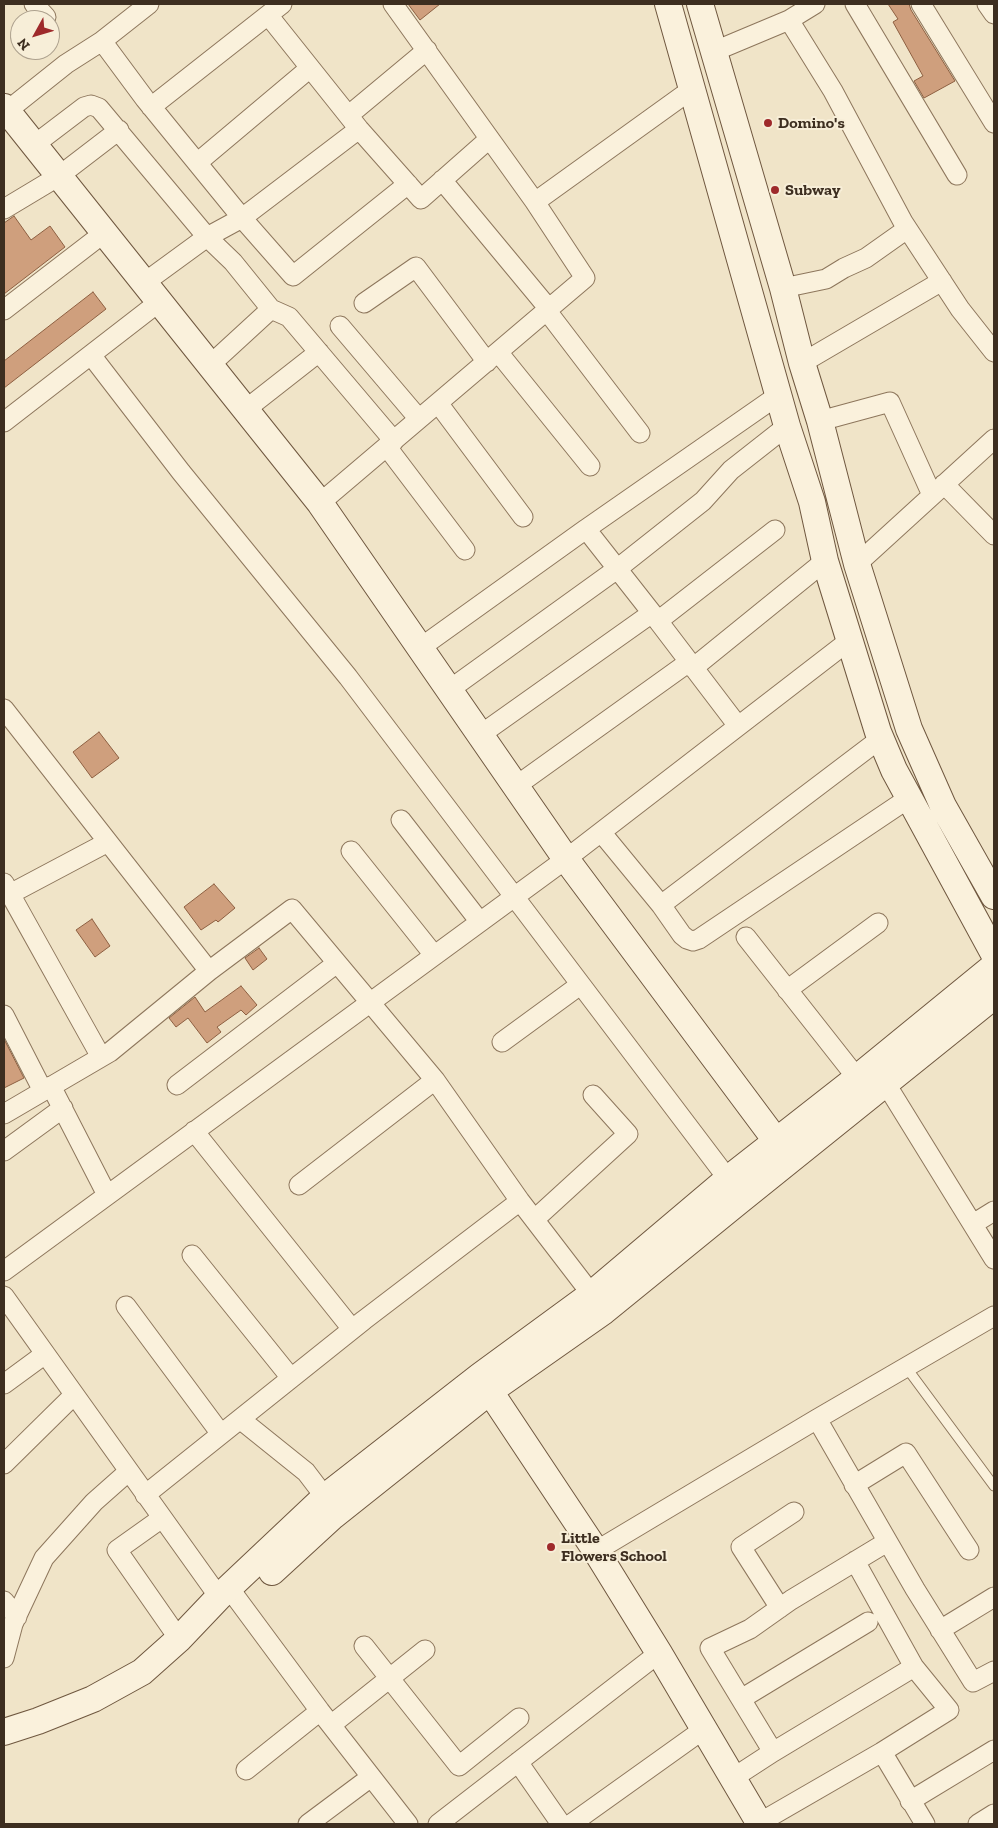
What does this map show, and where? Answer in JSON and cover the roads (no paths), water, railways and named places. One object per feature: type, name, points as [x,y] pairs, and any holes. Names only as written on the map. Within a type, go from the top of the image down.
[{"type":"street","points":[[149,4],[102,41],[66,64],[6,109],[320,504],[566,859],[777,1142]]},
{"type":"street","points":[[320,504],[586,278],[535,202],[393,4]]},
{"type":"street","points":[[668,4],[788,426],[812,502],[825,561],[880,739],[894,770],[994,954]]},
{"type":"street","points":[[700,4],[783,288],[802,363],[820,421],[856,564],[909,729],[943,806],[994,896]]},
{"type":"street","points":[[714,51],[789,20],[815,4]]},
{"type":"street","points":[[855,4],[957,175]]},
{"type":"street","points":[[921,4],[994,123]]},
{"type":"street","points":[[987,4],[994,14]]},
{"type":"street","points":[[151,107],[275,10],[310,68],[421,199],[489,139]]},
{"type":"street","points":[[789,20],[833,91],[907,229],[960,309],[994,352]]},
{"type":"street","points":[[102,41],[151,107],[242,218],[294,276],[408,184]]},
{"type":"street","points":[[4,422],[91,355],[207,237],[242,218],[354,122],[426,50]]},
{"type":"street","points":[[197,163],[310,68]]},
{"type":"street","points":[[535,202],[692,89]]},
{"type":"street","points":[[34,145],[84,107],[90,105],[99,108],[207,237],[233,262],[271,309],[289,317],[319,352],[390,444],[465,550]]},
{"type":"street","points":[[4,209],[59,176],[119,130]]},
{"type":"street","points":[[442,180],[548,310],[640,433]]},
{"type":"street","points":[[783,288],[826,279],[866,258],[907,229]]},
{"type":"street","points":[[4,310],[104,233]]},
{"type":"street","points":[[364,303],[416,267],[590,466]]},
{"type":"street","points":[[802,363],[942,281]]},
{"type":"street","points":[[210,365],[271,309]]},
{"type":"street","points":[[340,326],[419,419]]},
{"type":"street","points":[[245,410],[319,352]]},
{"type":"street","points":[[91,355],[181,472],[348,677],[728,1179]]},
{"type":"street","points":[[420,648],[586,529],[780,394]]},
{"type":"street","points":[[820,421],[890,402],[938,489],[994,535]]},
{"type":"street","points":[[438,403],[523,517]]},
{"type":"street","points":[[449,690],[617,569],[703,501],[731,470],[788,426]]},
{"type":"street","points":[[856,564],[938,489],[992,446]]},
{"type":"street","points":[[586,529],[738,726]]},
{"type":"street","points":[[480,735],[655,617],[775,530]]},
{"type":"street","points":[[516,786],[691,665],[825,561]]},
{"type":"street","points":[[4,1271],[514,898],[850,640]]},
{"type":"street","points":[[4,709],[209,971]]},
{"type":"street","points":[[662,905],[880,739]]},
{"type":"street","points":[[601,832],[662,905],[687,939],[693,941],[699,939],[910,798]]},
{"type":"street","points":[[401,820],[480,922]]},
{"type":"street","points":[[101,1057],[7,888],[108,842]]},
{"type":"street","points":[[351,851],[434,955]]},
{"type":"street","points":[[4,1114],[110,1052],[209,971],[292,909],[435,1080],[520,1201],[598,1303]]},
{"type":"street","points":[[787,990],[878,923]]},
{"type":"street","points":[[746,938],[857,1078]]},
{"type":"street","points":[[177,1085],[337,963]]},
{"type":"street","points":[[598,1303],[728,1179],[857,1078],[994,966]]},
{"type":"street","points":[[502,1042],[580,985]]},
{"type":"street","points":[[4,1747],[94,1718],[115,1708],[160,1677],[229,1596],[325,1497],[730,1208],[994,996]]},
{"type":"street","points":[[4,1015],[47,1088],[63,1108],[107,1195]]},
{"type":"street","points":[[299,1185],[435,1080]]},
{"type":"street","points":[[886,1084],[994,1259]]},
{"type":"street","points":[[534,1219],[628,1134],[593,1095]]},
{"type":"street","points":[[4,1151],[63,1108]]},
{"type":"street","points":[[194,1131],[352,1329]]},
{"type":"street","points":[[145,1495],[352,1329],[520,1201]]},
{"type":"street","points":[[973,1224],[994,1211]]},
{"type":"street","points":[[192,1256],[291,1378]]},
{"type":"street","points":[[4,1296],[162,1518],[229,1596],[408,1824]]},
{"type":"street","points":[[126,1306],[221,1434]]},
{"type":"street","points":[[596,1551],[994,1316]]},
{"type":"street","points":[[4,1384],[45,1354]]},
{"type":"street","points":[[485,1384],[596,1551],[659,1652],[760,1824],[949,1710],[914,1667],[855,1561]]},
{"type":"street","points":[[4,1732],[94,1699],[142,1672],[229,1596],[333,1516],[485,1384]]},
{"type":"street","points":[[4,1464],[74,1395]]},
{"type":"street","points":[[240,1419],[306,1472],[325,1497]]},
{"type":"street","points":[[817,1419],[887,1542],[973,1682],[994,1671]]},
{"type":"street","points":[[854,1485],[906,1453],[969,1550]]},
{"type":"street","points":[[4,1658],[17,1617],[44,1558],[94,1502],[129,1471]]},
{"type":"street","points":[[780,1608],[741,1547],[794,1512]]},
{"type":"street","points":[[162,1518],[117,1550],[179,1639]]},
{"type":"street","points":[[774,1752],[710,1648],[750,1629],[780,1608],[887,1542]]},
{"type":"street","points":[[940,1630],[994,1597]]},
{"type":"street","points":[[4,1601],[17,1617]]},
{"type":"street","points":[[741,1700],[868,1622]]},
{"type":"street","points":[[364,1646],[459,1766],[518,1718]]},
{"type":"street","points":[[246,1770],[389,1679],[425,1650]]},
{"type":"street","points":[[449,1821],[518,1762],[659,1652]]},
{"type":"street","points":[[733,1778],[914,1667]]},
{"type":"street","points":[[571,1824],[704,1729]]},
{"type":"street","points":[[910,1801],[994,1750]]},
{"type":"street","points":[[882,1752],[925,1824]]},
{"type":"street","points":[[518,1762],[561,1824]]},
{"type":"street","points":[[308,1824],[371,1777]]},
{"type":"street","points":[[978,1824],[994,1814]]},
{"type":"lane","points":[[906,1367],[994,1486]]},
{"type":"place","name":"Domino's","points":[[768,123]]},
{"type":"place","name":"Subway","points":[[775,190]]},
{"type":"place","name":"Little Flowers School","points":[[551,1547]]}]
